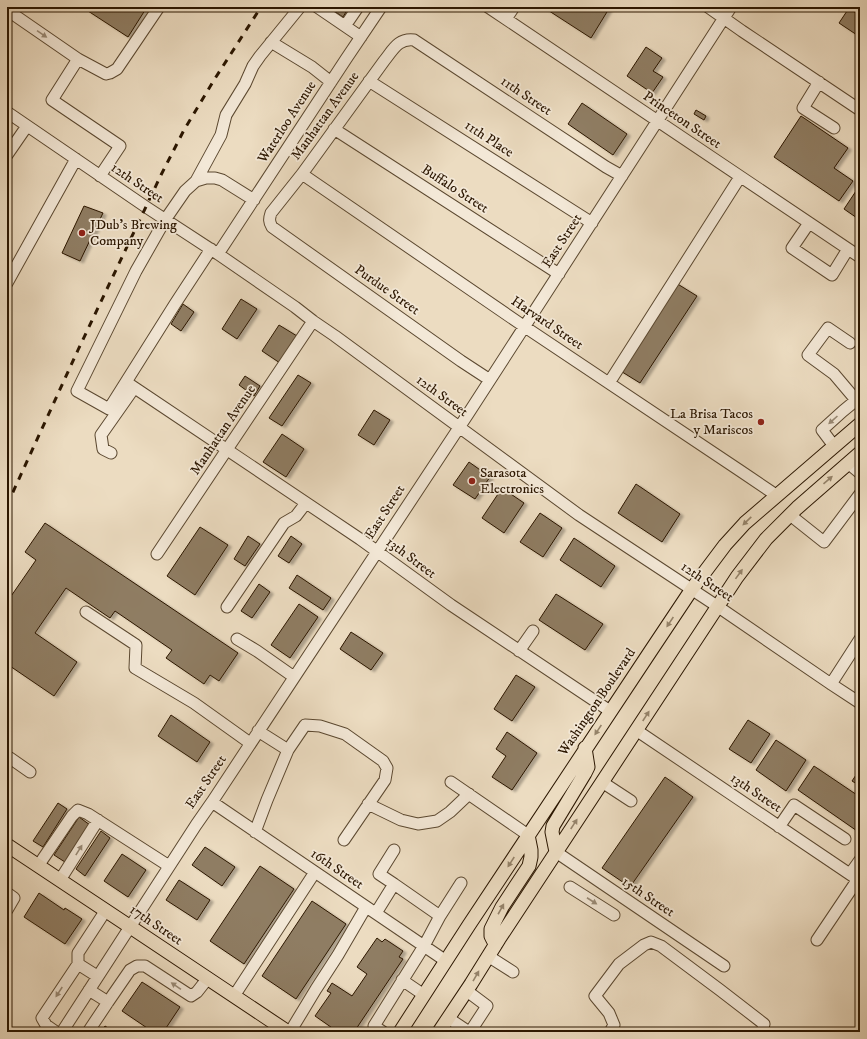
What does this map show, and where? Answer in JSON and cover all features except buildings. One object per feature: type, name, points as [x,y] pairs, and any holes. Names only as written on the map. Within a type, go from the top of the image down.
[{"type":"main road","name":"Washington Boulevard","points":[[400,1032],[585,748],[692,590],[730,539],[776,495],[860,424]]},
{"type":"main road","points":[[439,1032],[736,577],[766,539],[797,508],[860,453]]},
{"type":"main road","points":[[556,852],[552,832],[553,826],[588,767],[585,748]]},
{"type":"main road","points":[[496,944],[491,936],[491,929],[502,907],[529,866],[531,850],[528,835]]},
{"type":"main road","name":"17th Street","points":[[7,846],[289,1032]]},
{"type":"street","points":[[10,12],[78,59],[106,74],[114,72],[117,69],[159,7]]},
{"type":"street","points":[[130,385],[109,409],[77,391],[136,271],[165,220],[185,191],[196,181],[221,135],[226,115],[245,84],[253,66],[300,7]]},
{"type":"street","points":[[317,7],[361,37]]},
{"type":"street","points":[[345,26],[358,7]]},
{"type":"street","name":"Waterloo Avenue","points":[[130,385],[179,298],[254,200],[381,7]]},
{"type":"street","name":"Princeton Street","points":[[488,7],[860,257]]},
{"type":"street","points":[[506,19],[514,7]]},
{"type":"street","points":[[708,7],[860,110]]},
{"type":"street","name":"East Street","points":[[62,1032],[168,866],[212,802],[490,380],[732,7]]},
{"type":"street","name":"Manhattan Avenue","points":[[270,222],[271,213],[302,174],[384,61],[402,41],[414,40]]},
{"type":"street","name":"11th Street","points":[[414,40],[606,168],[622,176]]},
{"type":"street","points":[[271,42],[312,67],[331,82]]},
{"type":"street","points":[[78,59],[52,100],[120,146],[100,176]]},
{"type":"street","name":"11th Place","points":[[369,81],[592,223]]},
{"type":"street","points":[[819,82],[803,108],[834,128]]},
{"type":"street","name":"12th Street","points":[[7,112],[295,307],[579,515],[860,703]]},
{"type":"street","points":[[7,155],[27,126]]},
{"type":"street","name":"Buffalo Street","points":[[334,129],[559,274]]},
{"type":"street","points":[[7,283],[76,159]]},
{"type":"street","name":"Harvard Street","points":[[302,174],[776,495]]},
{"type":"street","points":[[609,383],[740,177]]},
{"type":"street","points":[[196,181],[206,178],[222,180],[254,200]]},
{"type":"street","name":"Purdue Street","points":[[270,222],[272,227],[490,380]]},
{"type":"street","points":[[809,223],[792,248],[832,275],[848,249]]},
{"type":"street","name":"Manhattan Avenue","points":[[157,554],[313,321]]},
{"type":"street","points":[[834,446],[822,430],[858,399],[834,374],[808,355],[828,328],[850,343]]},
{"type":"street","points":[[111,453],[103,449],[101,435],[130,385]]},
{"type":"street","name":"13th Street","points":[[130,385],[377,551],[451,605],[610,711]]},
{"type":"street","points":[[848,463],[860,473]]},
{"type":"street","points":[[790,515],[824,542],[860,494]]},
{"type":"street","points":[[227,607],[284,523],[296,516],[306,504]]},
{"type":"street","points":[[86,612],[136,645],[135,668],[194,703],[250,743]]},
{"type":"street","points":[[519,651],[532,631]]},
{"type":"street","points":[[237,639],[294,676]]},
{"type":"street","points":[[831,684],[860,639]]},
{"type":"street","points":[[255,832],[288,750],[305,725],[320,726],[345,734],[383,760],[387,768],[386,780],[344,840]]},
{"type":"street","name":"13th Street","points":[[636,730],[856,878]]},
{"type":"street","points":[[258,731],[288,750]]},
{"type":"street","points":[[7,758],[10,758],[30,772]]},
{"type":"street","points":[[451,782],[528,835]]},
{"type":"street","points":[[602,782],[631,801]]},
{"type":"street","points":[[368,804],[401,820],[418,824],[437,821],[450,812],[468,794]]},
{"type":"street","name":"16th Street","points":[[212,802],[446,961]]},
{"type":"street","points":[[779,827],[794,805],[845,839]]},
{"type":"street","points":[[38,866],[72,816],[78,810],[98,820],[168,866]]},
{"type":"street","points":[[60,880],[98,820]]},
{"type":"street","points":[[394,850],[379,874],[440,916]]},
{"type":"street","name":"15th Street","points":[[556,852],[724,966]]},
{"type":"street","points":[[817,940],[856,878],[860,860]]},
{"type":"street","points":[[234,996],[315,872]]},
{"type":"street","points":[[383,1032],[374,1026],[424,946],[440,916],[462,883]]},
{"type":"street","points":[[289,1032],[338,954],[371,910],[394,884]]},
{"type":"street","points":[[570,887],[614,915]]},
{"type":"street","points":[[7,894],[14,898],[7,910]]},
{"type":"street","points":[[56,1032],[46,1025],[42,1018],[77,965],[78,953],[106,910]]},
{"type":"street","points":[[610,1032],[614,1026],[609,1012],[595,996],[619,964],[644,945],[651,942],[661,946],[764,1024],[762,1032]]},
{"type":"street","points":[[488,956],[513,972]]},
{"type":"street","points":[[77,965],[97,976]]},
{"type":"street","points":[[88,1032],[130,970],[136,966],[145,966],[191,996],[197,992],[208,978]]},
{"type":"street","points":[[402,980],[424,995]]},
{"type":"street","points":[[89,990],[108,1002]]},
{"type":"street","points":[[448,1018],[469,1032],[487,1006],[467,991]]},
{"type":"railway","points":[[7,505],[78,350],[161,175],[184,130],[261,7]]},
{"type":"place","name":"JDub's Brewing Company","points":[[82,233]]},
{"type":"place","name":"La Brisa Tacos y Mariscos","points":[[761,422]]},
{"type":"place","name":"Sarasota Electronics","points":[[472,481]]}]
